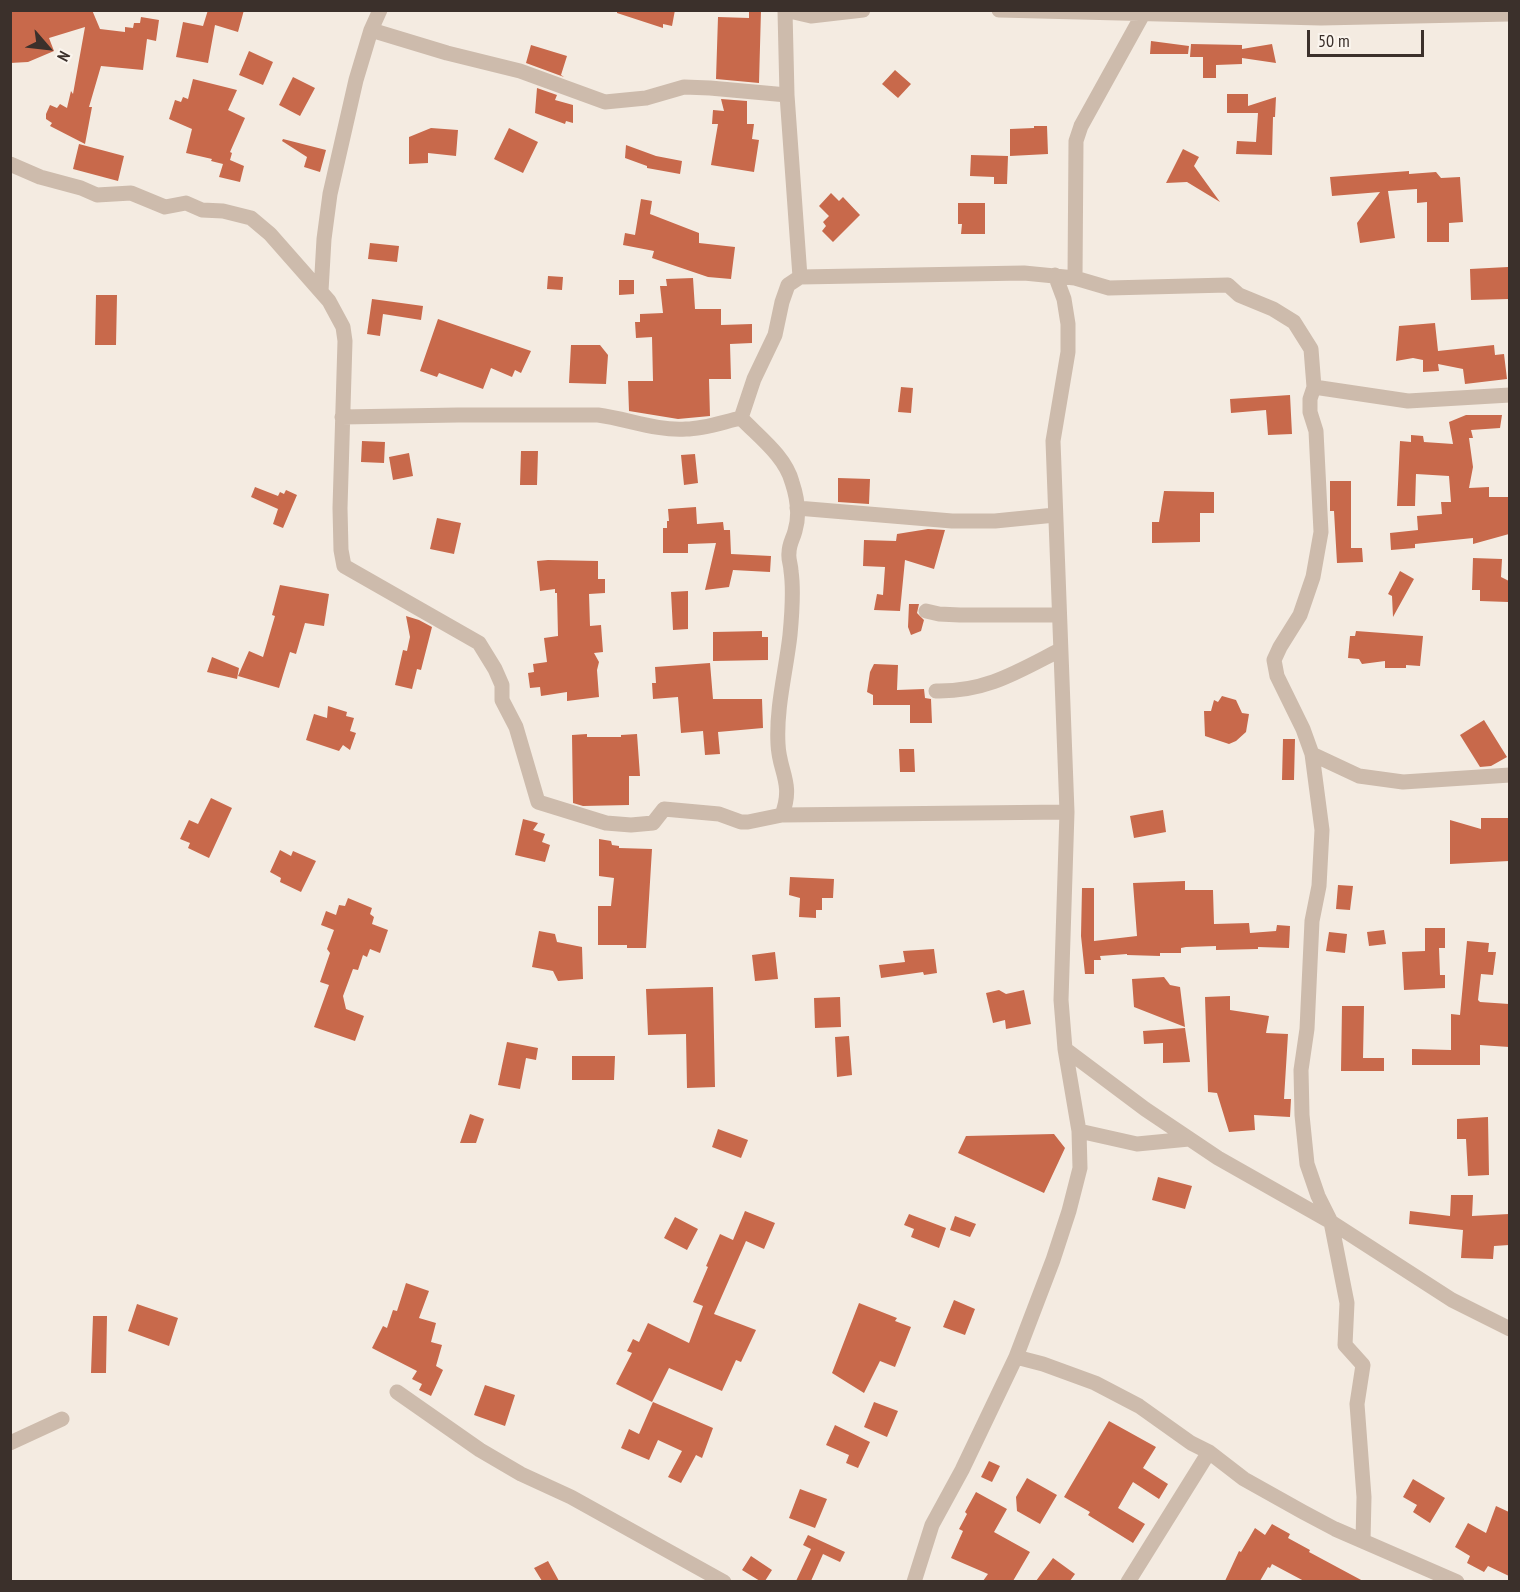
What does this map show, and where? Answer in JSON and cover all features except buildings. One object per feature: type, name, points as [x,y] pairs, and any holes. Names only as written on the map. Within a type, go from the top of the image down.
[{"type":"street","points":[[321,291],[324,239],[330,194],[356,81],[371,30],[380,10]]},
{"type":"street","points":[[800,277],[787,95],[785,11],[811,16],[863,10]]},
{"type":"street","points":[[999,10],[1321,18],[1509,14]]},
{"type":"street","points":[[1075,278],[1077,141],[1081,126],[1143,14]]},
{"type":"street","points":[[371,30],[447,53],[520,71],[606,102],[646,98],[684,87],[787,95]]},
{"type":"street","points":[[10,164],[40,177],[98,195],[131,193],[165,207],[186,203],[202,210],[251,218],[270,234],[321,291],[343,327],[345,341],[340,508],[341,550],[344,566],[479,643],[502,685],[502,700],[516,727],[538,802],[606,823],[631,825],[653,823],[664,809],[719,814],[741,822],[782,815],[1067,812]]},
{"type":"street","points":[[914,1581],[932,1525],[962,1470],[1016,1357],[1053,1260],[1080,1168],[1079,1131],[1065,1049],[1061,1000],[1067,812],[1053,441],[1068,352],[1068,324],[1064,299],[1055,275]]},
{"type":"street","points":[[741,418],[754,379],[775,335],[788,285],[800,277],[1055,275],[1109,288],[1228,285],[1239,295],[1273,309],[1294,322],[1311,349],[1314,387],[1310,399],[1310,412],[1316,432],[1321,532],[1313,577],[1300,615],[1274,660],[1277,676],[1303,729],[1312,754],[1322,830],[1318,886],[1312,921],[1307,1029],[1301,1070],[1302,1115],[1307,1164],[1318,1196],[1331,1222],[1347,1303],[1345,1345],[1364,1365],[1357,1404],[1364,1497],[1363,1541]]},
{"type":"street","points":[[1314,387],[1408,401],[1509,395]]},
{"type":"street","points":[[342,417],[598,415],[643,426],[688,429],[741,418]]},
{"type":"street","points":[[741,418],[783,461],[792,479],[797,508],[795,531],[789,549],[792,591],[790,633],[779,717],[778,746],[787,788],[787,802],[782,815]]},
{"type":"street","points":[[797,508],[952,520],[995,521],[1055,514]]},
{"type":"street","points":[[926,610],[939,614],[960,615],[1059,615]]},
{"type":"street","points":[[936,691],[976,688],[1016,673],[1060,650]]},
{"type":"street","points":[[1312,754],[1359,776],[1403,782],[1509,776]]},
{"type":"street","points":[[1065,1049],[1218,1158],[1331,1222],[1452,1299],[1509,1329]]},
{"type":"street","points":[[1079,1131],[1137,1144],[1189,1139]]},
{"type":"street","points":[[1016,1357],[1095,1383],[1139,1406],[1191,1443],[1209,1452],[1244,1479],[1327,1525],[1457,1581]]},
{"type":"street","points":[[398,1392],[480,1450],[521,1474],[571,1497],[724,1581]]},
{"type":"street","points":[[10,1443],[62,1419]]},
{"type":"street","points":[[1128,1581],[1209,1452]]}]
